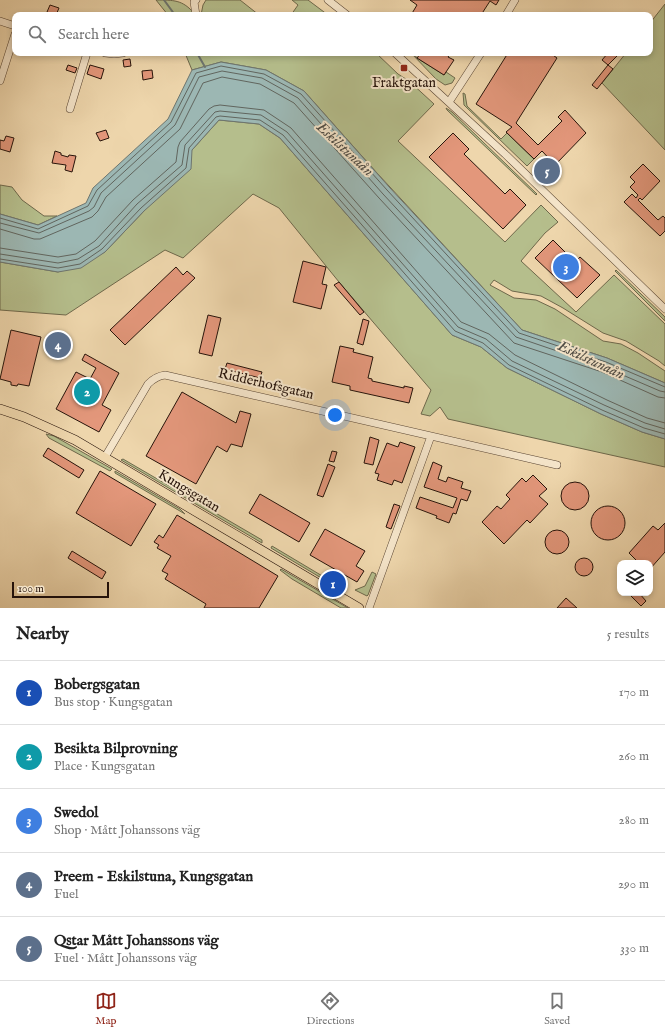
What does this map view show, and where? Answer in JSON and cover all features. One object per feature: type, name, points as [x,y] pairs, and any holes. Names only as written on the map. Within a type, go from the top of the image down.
[{"type":"main road","name":"Kungsgatan","points":[[0,409],[24,417],[54,430],[105,457],[359,608]]},
{"type":"street","points":[[196,0],[194,2],[196,12]]},
{"type":"street","points":[[328,0],[343,12]]},
{"type":"street","points":[[508,12],[515,0]]},
{"type":"street","points":[[0,21],[12,25]]},
{"type":"street","points":[[0,81],[12,43]]},
{"type":"street","points":[[70,109],[86,56]]},
{"type":"street","points":[[398,56],[505,154],[665,309]]},
{"type":"street","points":[[449,102],[478,56]]},
{"type":"street","name":"Ridderhofsgatan","points":[[105,457],[148,384],[153,378],[165,374],[557,465]]},
{"type":"street","points":[[369,608],[431,436]]},
{"type":"green space","points":[[156,0],[181,3],[193,12],[166,12]]},
{"type":"green space","points":[[206,0],[240,0],[255,12],[202,12]]},
{"type":"green space","points":[[292,0],[308,0],[324,12],[293,12],[298,5]]},
{"type":"green space","points":[[665,4],[665,150],[602,83],[624,56],[653,56],[653,19]]},
{"type":"green space","points":[[186,56],[379,56],[434,104],[398,141],[505,242],[541,205],[558,222],[545,233],[521,261],[576,312],[614,275],[665,324],[665,366],[626,341],[603,333],[541,296],[512,291],[494,280],[490,285],[514,298],[536,300],[555,309],[603,341],[621,344],[638,353],[665,371],[665,383],[607,358],[522,330],[377,173],[304,91],[266,70],[221,62],[192,70]]},
{"type":"green space","points":[[414,56],[444,75],[446,72],[455,78],[452,83],[445,85],[436,79]]},
{"type":"green space","points":[[463,93],[465,94],[467,106],[501,139],[507,133],[534,159],[527,166],[464,105]]},
{"type":"green space","points":[[446,108],[452,112],[537,194],[536,195]]},
{"type":"green space","points":[[219,120],[259,124],[280,138],[452,335],[481,347],[507,368],[601,414],[642,432],[665,439],[665,467],[448,419],[440,407],[430,416],[421,414],[431,390],[339,282],[279,208],[253,194],[183,258],[165,250],[66,315],[0,310],[0,262],[58,272],[105,252],[144,211],[192,150]]},
{"type":"green space","points":[[0,185],[12,187],[22,200],[44,216],[57,216],[38,225],[0,214]]},
{"type":"green space","points":[[616,270],[665,317],[665,321],[615,271]]},
{"type":"green space","points":[[46,434],[54,436],[112,469],[110,471],[49,438]]},
{"type":"green space","points":[[123,459],[262,540],[262,543],[121,460]]},
{"type":"green space","points":[[115,471],[180,509],[185,514],[115,473]]},
{"type":"green space","points":[[272,546],[329,580],[328,582],[271,548]]},
{"type":"green space","points":[[281,569],[348,608],[341,608],[292,579],[280,570]]},
{"type":"green space","points":[[372,572],[376,574],[368,595],[367,596],[355,590],[365,586]]},
{"type":"water","name":"Eskilstunaån","points":[[221,62],[266,70],[304,91],[390,188],[522,330],[607,358],[665,383],[665,439],[642,432],[601,414],[507,368],[481,347],[452,335],[280,138],[259,124],[219,120],[192,150],[191,169],[144,211],[105,252],[81,268],[58,272],[0,262],[0,214],[38,225],[86,203],[93,188],[168,119],[192,70]]},
{"type":"building","points":[[410,0],[499,0],[496,5],[490,1],[483,12],[413,12],[417,5]]},
{"type":"building","points":[[50,5],[59,8],[57,12],[47,12]]},
{"type":"building","points":[[419,56],[449,56],[448,57],[454,60],[444,75],[417,58]]},
{"type":"building","points":[[506,56],[554,56],[557,58],[516,123],[538,145],[562,121],[558,117],[565,110],[586,133],[555,165],[542,151],[534,159],[506,132],[512,127],[476,104]]},
{"type":"building","points":[[605,56],[617,56],[608,65],[602,60]]},
{"type":"building","points":[[130,59],[131,66],[124,67],[123,60]]},
{"type":"building","points":[[68,65],[77,68],[75,73],[66,70]]},
{"type":"building","points":[[90,65],[104,69],[101,79],[87,74]]},
{"type":"building","points":[[608,65],[613,69],[597,89],[592,85]]},
{"type":"building","points":[[152,70],[153,78],[143,80],[142,71]]},
{"type":"building","points":[[106,130],[109,138],[100,141],[96,133]]},
{"type":"building","points":[[453,133],[469,149],[464,154],[505,194],[510,189],[526,205],[503,229],[429,157]]},
{"type":"building","points":[[6,136],[14,138],[10,152],[0,149],[0,140],[4,141]]},
{"type":"building","points":[[55,151],[68,157],[69,155],[76,156],[72,172],[65,170],[66,165],[52,163]]},
{"type":"building","points":[[643,164],[660,181],[642,200],[640,198],[638,200],[658,220],[663,216],[665,218],[665,231],[660,236],[624,202],[632,194],[636,198],[638,195],[630,187],[635,182],[630,177]]},
{"type":"building","points":[[553,240],[575,262],[580,257],[600,275],[577,298],[535,258]]},
{"type":"building","points":[[303,261],[326,267],[322,284],[327,285],[321,309],[293,302]]},
{"type":"building","points":[[176,267],[183,275],[187,271],[195,278],[125,345],[110,330]]},
{"type":"building","points":[[339,282],[364,312],[360,315],[334,285]]},
{"type":"building","points":[[208,315],[221,318],[212,356],[199,353]]},
{"type":"building","points":[[363,319],[369,321],[363,345],[357,343]]},
{"type":"building","points":[[11,330],[41,337],[29,386],[18,384],[17,386],[11,385],[11,382],[0,379]]},
{"type":"building","points":[[340,346],[354,349],[353,352],[373,357],[368,378],[372,379],[372,381],[404,388],[404,386],[413,388],[409,403],[350,390],[350,386],[332,382]]},
{"type":"building","points":[[85,354],[119,373],[102,405],[111,410],[99,432],[56,409],[76,372],[90,379],[96,368],[82,360]]},
{"type":"building","points":[[227,363],[262,372],[260,378],[225,369]]},
{"type":"building","points":[[182,392],[236,423],[240,411],[251,414],[242,447],[231,444],[227,452],[217,446],[196,484],[146,456]]},
{"type":"building","points":[[370,437],[379,440],[373,465],[364,463]]},
{"type":"building","points":[[400,442],[415,447],[402,483],[394,480],[392,485],[377,480],[379,474],[375,473],[387,443],[398,447]]},
{"type":"building","points":[[48,448],[84,470],[79,478],[43,456]]},
{"type":"building","points":[[332,451],[337,452],[334,462],[329,461]]},
{"type":"building","points":[[433,462],[442,466],[438,479],[446,482],[448,477],[463,482],[461,488],[471,491],[467,501],[461,499],[456,514],[453,513],[449,523],[436,518],[437,516],[416,508],[420,497],[453,508],[457,498],[424,487]]},
{"type":"building","points":[[328,464],[335,467],[323,497],[317,495]]},
{"type":"building","points":[[100,471],[156,504],[131,546],[76,513]]},
{"type":"building","points":[[533,475],[547,489],[539,496],[548,504],[530,523],[527,520],[504,544],[482,522],[497,506],[501,509],[510,499],[506,495],[522,478],[526,482]]},
{"type":"building","points":[[575,482],[585,486],[589,496],[585,506],[575,510],[565,506],[561,496],[565,486]]},
{"type":"building","points":[[260,494],[310,523],[299,542],[249,513]]},
{"type":"building","points":[[394,504],[400,506],[391,529],[386,527]]},
{"type":"building","points":[[605,506],[611,506],[620,511],[624,517],[624,529],[620,535],[611,540],[605,540],[596,535],[591,526],[591,520],[596,511]]},
{"type":"building","points":[[177,515],[278,576],[259,608],[204,608],[206,604],[165,579],[168,574],[162,571],[171,556],[157,548],[159,545],[154,542],[159,535],[163,538]]},
{"type":"building","points":[[665,523],[665,552],[653,566],[653,560],[636,560],[629,553],[653,526],[658,530]]},
{"type":"building","points":[[325,529],[365,551],[356,566],[364,571],[357,582],[310,555]]},
{"type":"building","points":[[557,530],[566,533],[569,542],[566,551],[557,554],[548,551],[545,542],[548,533]]},
{"type":"building","points":[[72,551],[106,572],[102,579],[68,558]]},
{"type":"building","points":[[580,558],[588,558],[593,563],[591,574],[588,576],[580,576],[575,571],[575,563]]},
{"type":"building","points":[[631,596],[642,596],[646,601],[641,606]]},
{"type":"building","points":[[566,598],[577,608],[557,608]]},
{"type":"waterway","points":[[164,0],[173,12]]},
{"type":"waterway","points":[[199,56],[205,67]]},
{"type":"place","name":"Fraktgatan","points":[[404,68]]},
{"type":"place","name":"Qstar Mått Johanssons väg","points":[[547,171]]},
{"type":"place","name":"Swedol","points":[[566,267]]},
{"type":"place","name":"Preem - Eskilstuna, Kungsgatan","points":[[58,345]]},
{"type":"place","name":"Besikta Bilprovning","points":[[87,392]]},
{"type":"place","name":"Bobergsgatan","points":[[333,584]]}]
